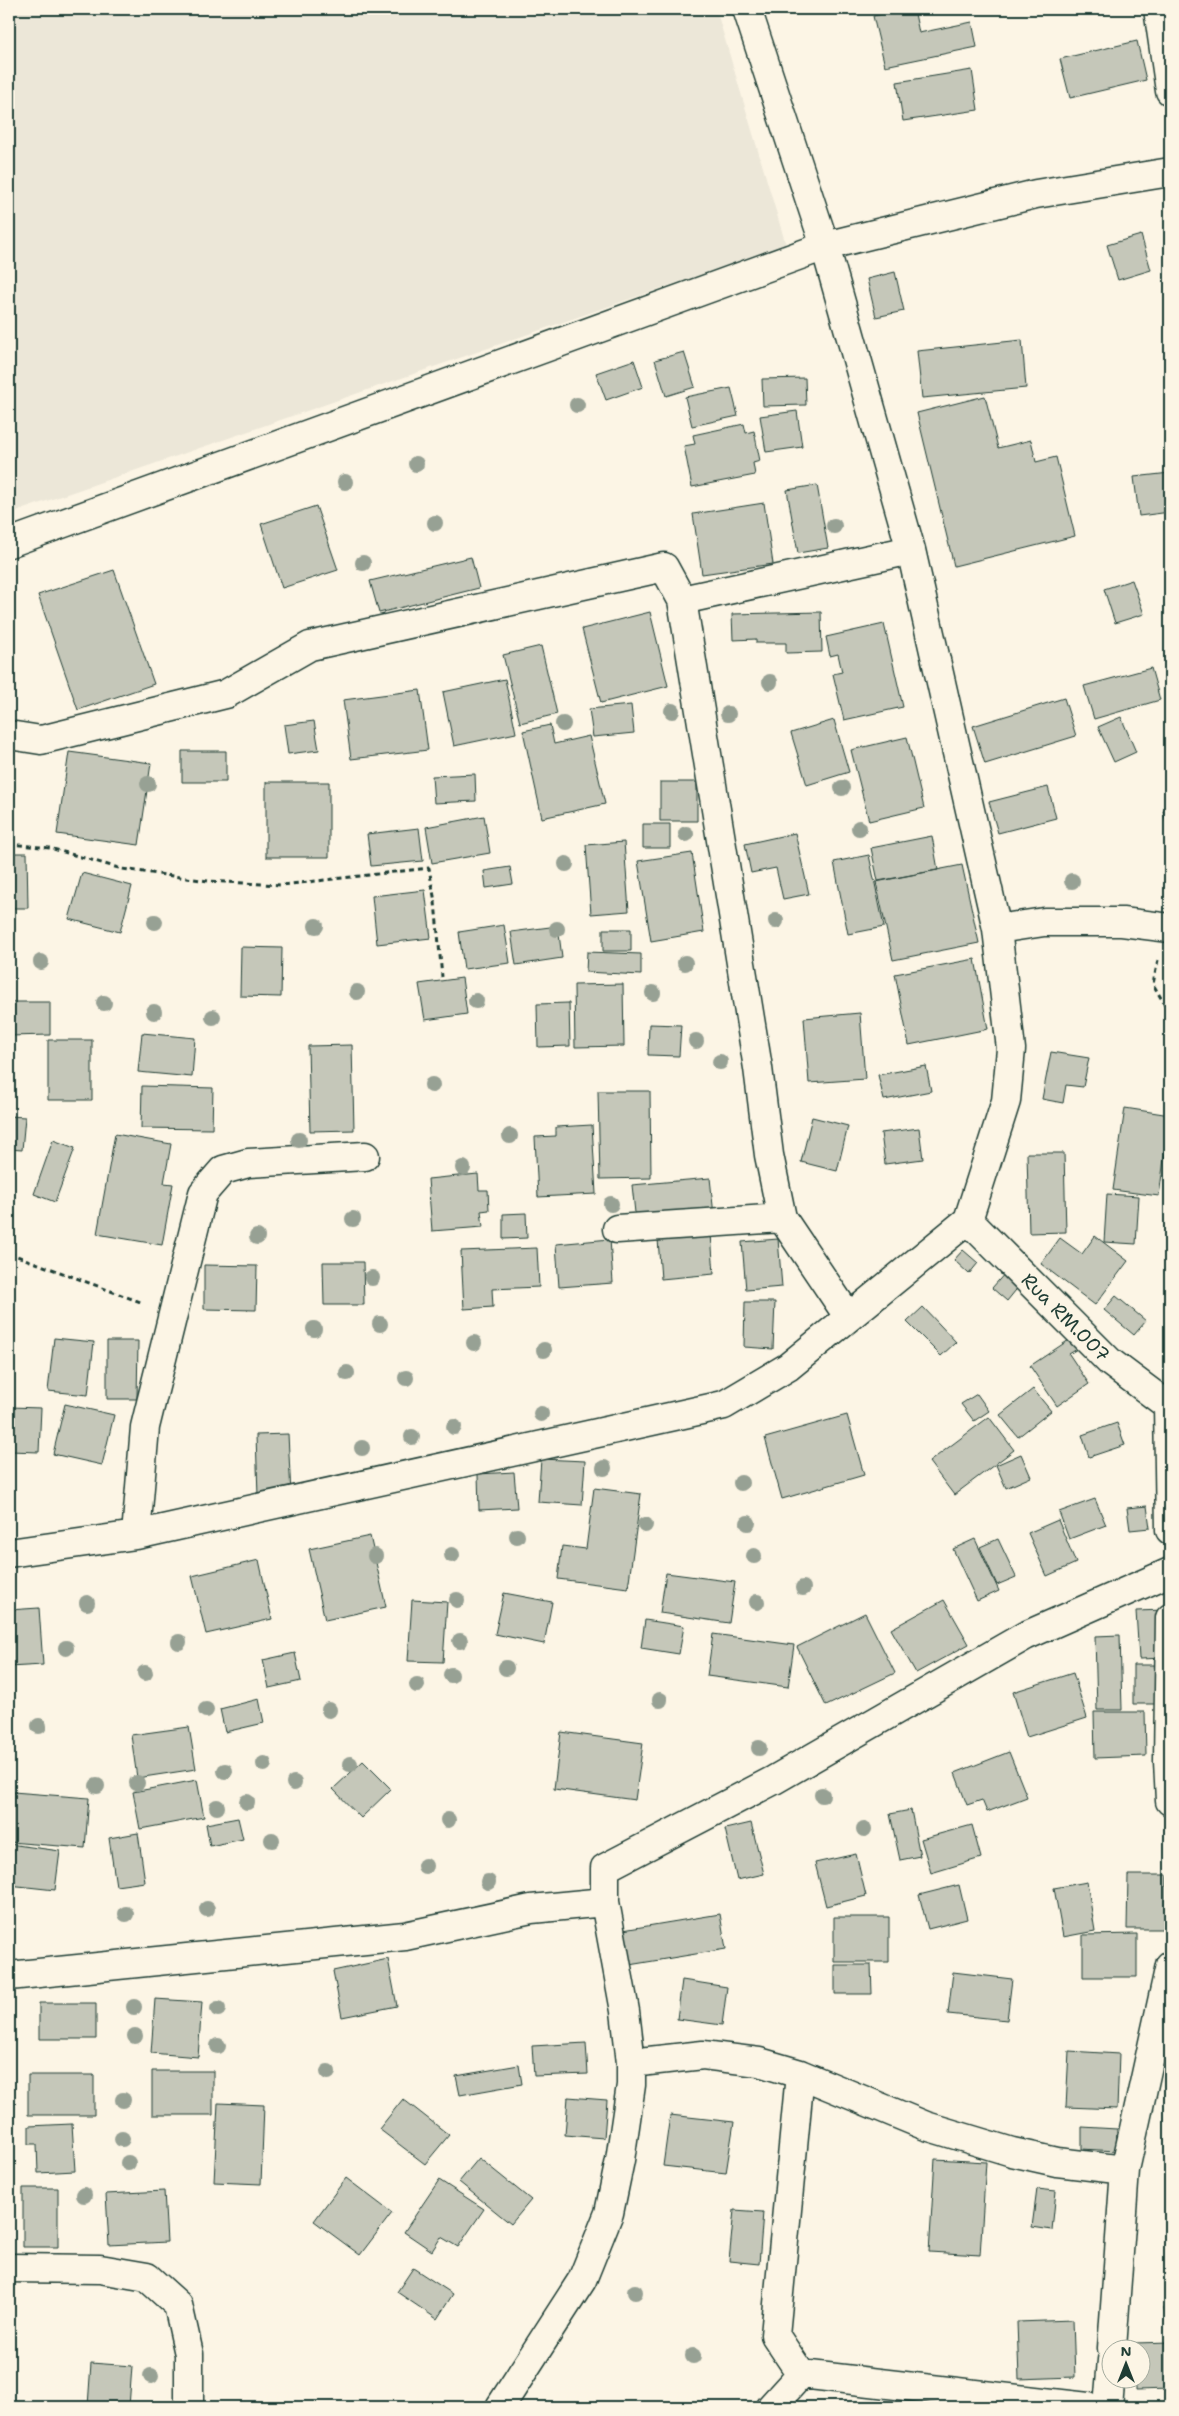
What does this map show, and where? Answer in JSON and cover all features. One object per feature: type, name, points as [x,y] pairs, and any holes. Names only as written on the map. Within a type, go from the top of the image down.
[{"type":"street","points":[[9,1552],[136,1535],[724,1405],[788,1367],[848,1316],[968,1220],[1006,1101],[1012,1049],[997,929],[911,550],[825,246],[747,9]]},
{"type":"street","points":[[1163,18],[1170,91]]},
{"type":"street","points":[[9,543],[825,246],[1036,194],[1170,172]]},
{"type":"street","points":[[682,600],[911,550]]},
{"type":"street","points":[[9,735],[41,740],[226,694],[310,646],[664,567],[682,600],[756,1058],[769,1155],[782,1218],[848,1316]]},
{"type":"street","points":[[997,929],[1044,922],[1122,922],[1168,928]]},
{"type":"street","points":[[136,1535],[145,1427],[203,1193],[223,1170],[248,1164],[365,1156]]},
{"type":"street","points":[[617,1229],[782,1218]]},
{"type":"street","name":"Rua RM.007","points":[[968,1220],[1110,1362],[1169,1406]]},
{"type":"street","points":[[1169,1406],[1170,1530]]},
{"type":"street","points":[[500,2407],[582,2280],[609,2213],[620,2160],[631,2086],[630,2063],[625,2011],[605,1902],[605,1868],[774,1780],[1025,1636],[1170,1572]]},
{"type":"street","points":[[1170,1618],[1168,1761],[1170,1801]]},
{"type":"street","points":[[9,1976],[405,1936],[530,1909],[605,1902]]},
{"type":"street","points":[[1113,2338],[1125,2170],[1170,1964]]},
{"type":"street","points":[[630,2063],[703,2055],[758,2062],[800,2074],[926,2126],[1012,2152],[1057,2162],[1125,2170]]},
{"type":"street","points":[[800,2074],[775,2335],[801,2374],[1088,2407]]},
{"type":"street","points":[[9,2268],[100,2269],[147,2277],[178,2304],[190,2354],[189,2407]]},
{"type":"street","points":[[770,2407],[801,2374]]},
{"type":"street","points":[[1108,2407],[1110,2388]]},
{"type":"path","points":[[9,844],[50,848],[122,869],[208,881],[282,885],[429,868],[435,902],[442,977]]},
{"type":"path","points":[[1168,928],[1152,984],[1170,1014]]},
{"type":"path","points":[[9,1253],[174,1315]]},
{"type":"shaded area","points":[[9,9],[716,9],[786,245],[9,514]]},
{"type":"building","points":[[914,9],[919,33],[972,22],[977,47],[885,66],[873,16]]},
{"type":"building","points":[[1137,41],[1146,80],[1070,98],[1060,59]]},
{"type":"building","points":[[972,70],[978,110],[903,121],[897,82]]},
{"type":"building","points":[[1141,235],[1151,270],[1118,280],[1107,245]]},
{"type":"building","points":[[895,272],[904,311],[876,317],[867,279]]},
{"type":"building","points":[[1022,340],[1026,388],[922,398],[917,351]]},
{"type":"building","points":[[684,352],[695,387],[666,396],[655,360]]},
{"type":"building","points":[[634,360],[643,387],[606,400],[596,373]]},
{"type":"building","points":[[805,378],[806,405],[763,406],[762,379]]},
{"type":"building","points":[[731,388],[738,416],[692,426],[685,397]]},
{"type":"building","points":[[985,396],[998,448],[1031,440],[1036,462],[1056,457],[1075,536],[954,566],[917,413]]},
{"type":"building","points":[[797,411],[802,447],[766,452],[760,416]]},
{"type":"building","points":[[744,424],[746,433],[754,431],[760,461],[753,463],[755,475],[692,487],[684,446],[695,444],[693,435]]},
{"type":"building","points":[[1170,473],[1170,512],[1139,516],[1134,477]]},
{"type":"building","points":[[817,485],[828,548],[798,553],[787,490]]},
{"type":"building","points":[[764,503],[773,564],[702,574],[693,514]]},
{"type":"building","points":[[316,506],[338,570],[282,588],[261,524]]},
{"type":"building","points":[[471,557],[479,588],[379,613],[370,581]]},
{"type":"building","points":[[114,570],[154,684],[78,710],[38,595]]},
{"type":"building","points":[[1132,580],[1144,614],[1115,623],[1104,589]]},
{"type":"building","points":[[650,612],[668,686],[601,703],[582,629]]},
{"type":"building","points":[[821,612],[822,652],[786,653],[786,643],[756,643],[756,639],[733,640],[732,614]]},
{"type":"building","points":[[884,624],[903,707],[844,720],[833,674],[842,672],[838,654],[830,656],[826,637]]},
{"type":"building","points":[[541,646],[557,714],[520,723],[503,655]]},
{"type":"building","points":[[1151,668],[1160,700],[1094,719],[1084,686]]},
{"type":"building","points":[[505,679],[516,733],[454,746],[443,692]]},
{"type":"building","points":[[420,690],[428,750],[351,759],[343,700]]},
{"type":"building","points":[[1064,698],[1076,736],[985,764],[973,726]]},
{"type":"building","points":[[631,705],[634,733],[593,737],[589,709]]},
{"type":"building","points":[[1121,717],[1136,752],[1114,762],[1098,727]]},
{"type":"building","points":[[834,720],[849,772],[807,785],[791,733]]},
{"type":"building","points":[[314,721],[319,750],[288,754],[284,725]]},
{"type":"building","points":[[550,725],[554,744],[589,736],[605,804],[542,818],[523,731]]},
{"type":"building","points":[[907,737],[924,808],[869,821],[851,750]]},
{"type":"building","points":[[182,751],[226,751],[226,782],[182,782]]},
{"type":"building","points":[[69,752],[151,763],[139,845],[57,834]]},
{"type":"building","points":[[475,774],[476,801],[434,803],[432,776]]},
{"type":"building","points":[[266,782],[329,782],[329,857],[266,857]]},
{"type":"building","points":[[660,782],[697,782],[697,821],[660,821]]},
{"type":"building","points":[[1048,787],[1056,818],[998,833],[989,802]]},
{"type":"building","points":[[1170,809],[1170,835],[1163,811]]},
{"type":"building","points":[[484,816],[490,853],[432,863],[426,827]]},
{"type":"building","points":[[643,824],[670,824],[670,848],[643,848]]},
{"type":"building","points":[[419,828],[423,861],[371,866],[367,834]]},
{"type":"building","points":[[795,833],[809,894],[783,899],[776,868],[751,873],[745,844]]},
{"type":"building","points":[[932,836],[938,870],[878,881],[871,848]]},
{"type":"building","points":[[624,842],[629,911],[591,914],[586,845]]},
{"type":"building","points":[[9,853],[27,853],[28,908],[9,908]]},
{"type":"building","points":[[692,853],[704,932],[651,941],[638,861]]},
{"type":"building","points":[[869,855],[884,927],[848,934],[834,862]]},
{"type":"building","points":[[962,865],[979,943],[893,960],[876,882]]},
{"type":"building","points":[[510,867],[513,884],[486,888],[484,871]]},
{"type":"building","points":[[82,873],[132,886],[120,932],[69,919]]},
{"type":"building","points":[[425,890],[431,938],[377,944],[372,896]]},
{"type":"building","points":[[504,925],[510,963],[464,969],[459,932]]},
{"type":"building","points":[[558,926],[562,958],[516,965],[511,932]]},
{"type":"building","points":[[603,929],[631,929],[631,951],[603,951]]},
{"type":"building","points":[[241,947],[282,948],[281,997],[240,996]]},
{"type":"building","points":[[587,952],[641,954],[641,975],[586,972]]},
{"type":"building","points":[[975,959],[988,1029],[909,1045],[895,974]]},
{"type":"building","points":[[462,978],[467,1014],[425,1020],[419,984]]},
{"type":"building","points":[[623,984],[624,1046],[575,1047],[574,985]]},
{"type":"building","points":[[9,1002],[50,1002],[50,1035],[9,1036]]},
{"type":"building","points":[[569,1003],[570,1046],[538,1047],[537,1004]]},
{"type":"building","points":[[860,1013],[865,1079],[809,1083],[804,1018]]},
{"type":"building","points":[[649,1024],[681,1025],[679,1056],[648,1055]]},
{"type":"building","points":[[142,1033],[195,1038],[192,1077],[138,1072]]},
{"type":"building","points":[[48,1040],[92,1040],[92,1100],[48,1100]]},
{"type":"building","points":[[352,1045],[354,1130],[310,1131],[308,1046]]},
{"type":"building","points":[[1051,1052],[1089,1058],[1083,1087],[1066,1085],[1063,1103],[1042,1099]]},
{"type":"building","points":[[926,1066],[931,1091],[884,1100],[878,1075]]},
{"type":"building","points":[[142,1086],[213,1088],[212,1129],[141,1128]]},
{"type":"building","points":[[598,1091],[650,1091],[651,1178],[600,1179]]},
{"type":"building","points":[[1125,1108],[1170,1115],[1159,1196],[1113,1190]]},
{"type":"building","points":[[9,1116],[25,1117],[22,1150],[9,1149]]},
{"type":"building","points":[[812,1117],[848,1126],[837,1171],[801,1162]]},
{"type":"building","points":[[592,1125],[596,1194],[538,1197],[535,1137],[556,1136],[556,1127]]},
{"type":"building","points":[[919,1128],[923,1159],[885,1164],[881,1133]]},
{"type":"building","points":[[115,1134],[171,1144],[164,1183],[173,1184],[162,1245],[97,1234]]},
{"type":"building","points":[[53,1140],[75,1148],[55,1202],[34,1194]]},
{"type":"building","points":[[1027,1153],[1064,1153],[1066,1232],[1029,1233]]},
{"type":"building","points":[[478,1174],[479,1190],[488,1190],[489,1210],[481,1211],[483,1227],[432,1231],[428,1179]]},
{"type":"building","points":[[710,1178],[714,1215],[636,1222],[632,1185]]},
{"type":"building","points":[[1107,1194],[1139,1196],[1136,1244],[1104,1242]]},
{"type":"building","points":[[526,1213],[527,1238],[503,1239],[503,1214]]},
{"type":"building","points":[[711,1234],[714,1274],[661,1279],[658,1239]]},
{"type":"building","points":[[1095,1236],[1128,1261],[1095,1305],[1041,1264],[1060,1238],[1082,1254]]},
{"type":"building","points":[[610,1239],[613,1283],[559,1287],[556,1244]]},
{"type":"building","points":[[778,1239],[782,1287],[746,1290],[742,1242]]},
{"type":"building","points":[[537,1248],[539,1287],[492,1289],[493,1307],[464,1309],[461,1251]]},
{"type":"building","points":[[963,1250],[978,1263],[969,1274],[954,1260]]},
{"type":"building","points":[[323,1262],[363,1262],[364,1305],[324,1305]]},
{"type":"building","points":[[204,1265],[257,1266],[256,1310],[204,1309]]},
{"type":"building","points":[[1006,1272],[1020,1285],[1007,1301],[992,1288]]},
{"type":"building","points":[[1116,1296],[1146,1321],[1134,1335],[1104,1310]]},
{"type":"building","points":[[745,1302],[775,1302],[773,1349],[744,1347]]},
{"type":"building","points":[[923,1307],[956,1342],[941,1356],[907,1322]]},
{"type":"building","points":[[1075,1336],[1082,1346],[1069,1354],[1089,1384],[1057,1406],[1030,1366]]},
{"type":"building","points":[[54,1338],[94,1342],[88,1395],[48,1391]]},
{"type":"building","points":[[107,1341],[138,1341],[137,1399],[107,1399]]},
{"type":"building","points":[[1033,1389],[1051,1411],[1018,1437],[1000,1415]]},
{"type":"building","points":[[977,1394],[989,1411],[974,1421],[961,1404]]},
{"type":"building","points":[[65,1404],[114,1415],[102,1465],[53,1454]]},
{"type":"building","points":[[10,1407],[41,1408],[39,1452],[9,1451]]},
{"type":"building","points":[[847,1415],[864,1475],[782,1499],[765,1438]]},
{"type":"building","points":[[989,1417],[1014,1450],[954,1495],[929,1462]]},
{"type":"building","points":[[1117,1423],[1125,1445],[1089,1457],[1082,1435]]},
{"type":"building","points":[[288,1434],[291,1495],[258,1496],[256,1435]]},
{"type":"building","points":[[1021,1454],[1031,1477],[1006,1488],[996,1465]]},
{"type":"building","points":[[541,1459],[585,1461],[582,1505],[538,1502]]},
{"type":"building","points":[[514,1472],[517,1508],[479,1510],[478,1474]]},
{"type":"building","points":[[594,1488],[641,1494],[628,1588],[558,1579],[562,1546],[586,1549]]},
{"type":"building","points":[[1095,1499],[1106,1525],[1069,1539],[1059,1512]]},
{"type":"building","points":[[1147,1506],[1150,1528],[1130,1530],[1127,1508]]},
{"type":"building","points":[[1058,1520],[1076,1563],[1047,1576],[1028,1533]]},
{"type":"building","points":[[370,1536],[386,1607],[325,1620],[309,1549]]},
{"type":"building","points":[[975,1539],[999,1591],[977,1601],[953,1549]]},
{"type":"building","points":[[998,1539],[1016,1577],[997,1585],[980,1547]]},
{"type":"building","points":[[259,1560],[272,1619],[206,1634],[192,1576]]},
{"type":"building","points":[[666,1573],[735,1582],[729,1623],[660,1613]]},
{"type":"building","points":[[504,1593],[552,1602],[544,1644],[495,1634]]},
{"type":"building","points":[[412,1600],[447,1602],[443,1662],[408,1661]]},
{"type":"building","points":[[944,1600],[969,1644],[916,1673],[891,1629]]},
{"type":"building","points":[[39,1608],[43,1665],[9,1667],[9,1610]]},
{"type":"building","points":[[1164,1610],[1167,1658],[1139,1659],[1136,1611]]},
{"type":"building","points":[[865,1613],[895,1673],[826,1706],[797,1647]]},
{"type":"building","points":[[645,1620],[684,1626],[679,1654],[641,1648]]},
{"type":"building","points":[[713,1634],[794,1645],[788,1687],[707,1676]]},
{"type":"building","points":[[1120,1635],[1122,1710],[1097,1710],[1095,1636]]},
{"type":"building","points":[[295,1653],[301,1681],[269,1688],[263,1660]]},
{"type":"building","points":[[1133,1665],[1166,1665],[1166,1704],[1133,1704]]},
{"type":"building","points":[[1073,1673],[1087,1718],[1027,1737],[1013,1692]]},
{"type":"building","points":[[259,1699],[264,1723],[225,1732],[220,1709]]},
{"type":"building","points":[[1094,1712],[1145,1712],[1146,1756],[1095,1758]]},
{"type":"building","points":[[189,1727],[196,1769],[137,1778],[131,1735]]},
{"type":"building","points":[[561,1732],[643,1743],[635,1800],[554,1789]]},
{"type":"building","points":[[1009,1752],[1027,1797],[987,1812],[982,1800],[967,1805],[955,1773]]},
{"type":"building","points":[[363,1761],[391,1789],[361,1818],[333,1789]]},
{"type":"building","points":[[197,1780],[204,1817],[140,1829],[133,1792]]},
{"type":"building","points":[[13,1792],[89,1798],[85,1848],[9,1842]]},
{"type":"building","points":[[911,1810],[920,1856],[900,1860],[890,1814]]},
{"type":"building","points":[[238,1818],[243,1839],[210,1846],[206,1824]]},
{"type":"building","points":[[751,1823],[764,1874],[737,1880],[725,1829]]},
{"type":"building","points":[[972,1825],[981,1858],[931,1873],[921,1839]]},
{"type":"building","points":[[138,1833],[145,1882],[116,1886],[109,1838]]},
{"type":"building","points":[[9,1844],[60,1851],[55,1890],[9,1885]]},
{"type":"building","points":[[856,1854],[866,1896],[826,1906],[815,1863]]},
{"type":"building","points":[[1128,1875],[1167,1875],[1166,1929],[1127,1929]]},
{"type":"building","points":[[1087,1882],[1095,1931],[1063,1937],[1054,1888]]},
{"type":"building","points":[[959,1885],[967,1919],[928,1929],[919,1895]]},
{"type":"building","points":[[720,1914],[726,1949],[623,1966],[617,1931]]},
{"type":"building","points":[[834,1917],[889,1917],[889,1962],[834,1962]]},
{"type":"building","points":[[1137,1934],[1137,1977],[1083,1977],[1083,1935]]},
{"type":"building","points":[[388,1959],[397,2006],[342,2017],[333,1971]]},
{"type":"building","points":[[835,1965],[871,1965],[872,1994],[835,1994]]},
{"type":"building","points":[[953,1972],[1012,1979],[1007,2020],[948,2014]]},
{"type":"building","points":[[682,1980],[727,1987],[722,2025],[677,2019]]},
{"type":"building","points":[[155,1999],[202,2002],[198,2057],[151,2053]]},
{"type":"building","points":[[39,2003],[96,2003],[96,2039],[39,2039]]},
{"type":"building","points":[[586,2043],[588,2074],[534,2076],[532,2046]]},
{"type":"building","points":[[1069,2051],[1119,2054],[1117,2109],[1066,2107]]},
{"type":"building","points":[[519,2065],[522,2084],[460,2095],[456,2076]]},
{"type":"building","points":[[152,2071],[213,2071],[213,2115],[152,2115]]},
{"type":"building","points":[[28,2075],[94,2075],[94,2115],[28,2115]]},
{"type":"building","points":[[568,2097],[607,2100],[604,2138],[565,2135]]},
{"type":"building","points":[[403,2099],[449,2135],[425,2164],[379,2129]]},
{"type":"building","points":[[218,2103],[264,2105],[261,2184],[214,2182]]},
{"type":"building","points":[[670,2115],[734,2122],[726,2173],[663,2166]]},
{"type":"building","points":[[72,2124],[75,2171],[38,2173],[37,2144],[29,2144],[29,2126]]},
{"type":"building","points":[[1082,2127],[1117,2129],[1116,2151],[1082,2149]]},
{"type":"building","points":[[479,2158],[531,2200],[511,2224],[459,2182]]},
{"type":"building","points":[[935,2159],[986,2162],[980,2255],[929,2252]]},
{"type":"building","points":[[346,2178],[392,2213],[360,2255],[314,2221]]},
{"type":"building","points":[[439,2180],[484,2209],[458,2247],[441,2237],[432,2251],[404,2232]]},
{"type":"building","points":[[23,2188],[58,2188],[58,2247],[23,2247]]},
{"type":"building","points":[[1037,2189],[1056,2191],[1052,2230],[1032,2227]]},
{"type":"building","points":[[164,2191],[167,2242],[109,2245],[106,2194]]},
{"type":"building","points":[[734,2210],[763,2212],[759,2264],[729,2261]]},
{"type":"building","points":[[413,2268],[453,2294],[437,2319],[397,2292]]},
{"type":"building","points":[[1170,2306],[1170,2321],[1166,2322],[1164,2308]]},
{"type":"building","points":[[1073,2320],[1075,2377],[1019,2379],[1017,2322]]},
{"type":"building","points":[[1170,2342],[1170,2389],[1136,2390],[1136,2388],[1152,2388],[1152,2343]]},
{"type":"building","points":[[91,2363],[132,2366],[129,2407],[88,2406]]}]
